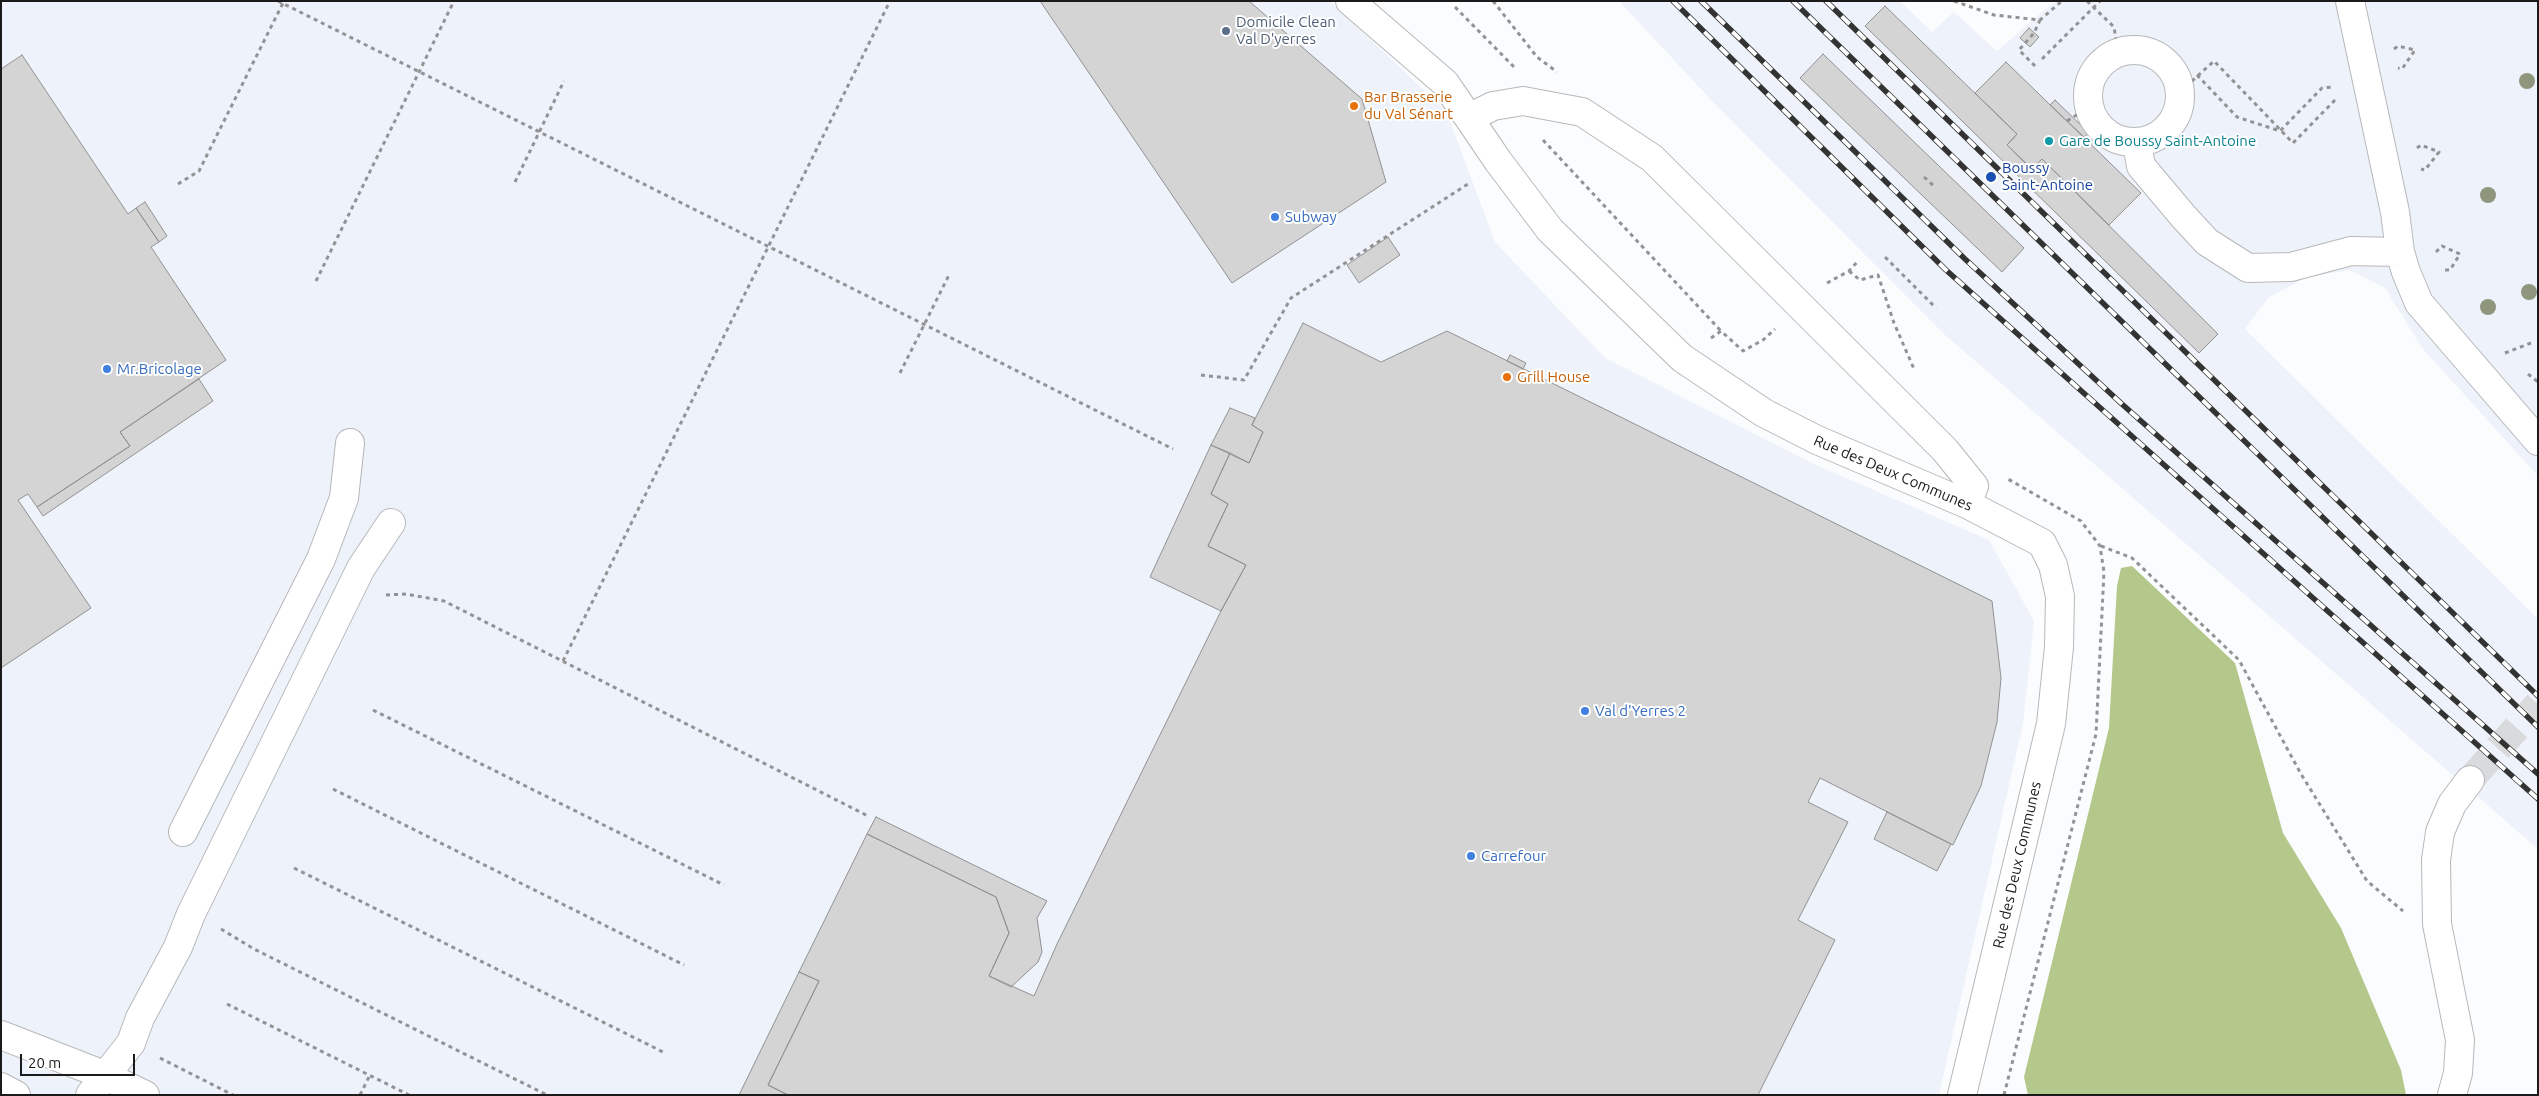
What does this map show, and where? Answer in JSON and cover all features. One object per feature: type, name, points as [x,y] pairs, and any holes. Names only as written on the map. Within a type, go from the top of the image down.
[{"type":"street","name":"Rue des Deux Communes","points":[[1350,1],[1445,83],[1498,161],[1550,230],[1682,358],[1764,413],[1817,440],[1967,504],[2042,543],[2052,566],[2060,596],[2059,647],[2051,724],[1962,1095]]},
{"type":"street","points":[[2350,1],[2395,212],[2400,252],[2419,303],[2538,441]]},
{"type":"street","points":[[2135,50],[2152,54],[2166,63],[2176,77],[2189,84],[2177,113],[2164,132],[2151,139],[2137,142],[2121,141],[2106,133],[2095,122],[2078,114],[2088,91],[2092,75],[2103,62],[2118,53],[2135,50]]},
{"type":"street","points":[[1469,118],[1493,106],[1524,101],[1582,112],[1652,158],[1945,450],[1974,486],[1967,504]]},
{"type":"street","points":[[2137,142],[2142,166],[2183,216],[2207,242],[2248,268],[2291,267],[2351,251],[2400,252]]},
{"type":"street","points":[[184,832],[321,559],[344,498],[350,443]]},
{"type":"street","points":[[97,1085],[131,1043],[140,1018],[178,947],[191,914],[361,568],[391,524]]},
{"type":"street","points":[[2452,1095],[2458,1072],[2460,1040],[2437,924],[2436,860],[2440,832],[2452,804],[2470,780]]},
{"type":"street","points":[[1,1035],[97,1085],[145,1095]]},
{"type":"street","points":[[1,1087],[16,1095]]},
{"type":"path","points":[[278,1],[1173,449]]},
{"type":"path","points":[[316,281],[454,1]]},
{"type":"path","points":[[563,660],[890,1]]},
{"type":"path","points":[[1954,1],[1994,15],[2040,20]]},
{"type":"path","points":[[2035,66],[2019,50],[2034,33],[2040,20],[2062,1]]},
{"type":"path","points":[[2087,1],[2114,27],[2118,53]]},
{"type":"path","points":[[2042,59],[2100,1]]},
{"type":"path","points":[[178,184],[199,171],[283,2]]},
{"type":"path","points":[[1455,7],[1519,73],[1524,101],[1537,134],[1721,331],[1743,351],[1763,340],[1781,324]]},
{"type":"path","points":[[2280,131],[2237,117],[2189,84],[2214,61],[2292,143],[2328,108]]},
{"type":"path","points":[[515,182],[564,81]]},
{"type":"path","points":[[2280,131],[2322,88]]},
{"type":"path","points":[[1201,375],[1244,380],[1291,298],[1462,189],[1498,161]]},
{"type":"path","points":[[1924,177],[1934,186]]},
{"type":"path","points":[[1885,257],[1936,308]]},
{"type":"path","points":[[1820,287],[1850,271],[1859,260]]},
{"type":"path","points":[[1850,271],[1860,280],[1878,275],[1894,323],[1916,375]]},
{"type":"path","points":[[900,373],[950,273]]},
{"type":"path","points":[[1682,358],[1721,331]]},
{"type":"path","points":[[2502,354],[2531,343]]},
{"type":"path","points":[[2100,546],[2132,558],[2239,660],[2301,774],[2367,881],[2408,915]]},
{"type":"path","points":[[469,614],[868,816]]},
{"type":"path","points":[[373,710],[724,885]]},
{"type":"path","points":[[333,788],[684,965]]},
{"type":"path","points":[[294,868],[663,1052]]},
{"type":"path","points":[[191,914],[254,949],[548,1095]]},
{"type":"path","points":[[226,1004],[409,1095]]},
{"type":"path","points":[[131,1043],[233,1095]]},
{"type":"path","points":[[360,1095],[370,1075]]},
{"type":"shaded area","points":[[1,1],[1330,1],[1446,111],[1495,242],[1605,358],[1818,466],[1989,540],[2034,621],[2023,723],[1939,1095],[1,1095]]},
{"type":"shaded area","points":[[1619,1],[1900,1],[1932,32],[1954,12],[1997,51],[2055,1],[2538,1],[2538,476],[2423,349],[2385,288],[2350,270],[2307,277],[2268,298],[2245,329],[2538,619],[2538,849],[1944,334],[1712,101]]},
{"type":"green space","points":[[2132,566],[2235,663],[2283,833],[2341,928],[2401,1070],[2406,1095],[2028,1095],[2024,1077],[2109,728],[2117,586],[2121,568]]},
{"type":"building","points":[[1040,1],[1249,1],[1362,99],[1386,182],[1232,283]]},
{"type":"building","points":[[1885,6],[2017,134],[2007,145],[2020,158],[2032,169],[2042,159],[2218,334],[2199,353],[1865,26]]},
{"type":"building","points":[[2029,28],[2039,37],[2030,47],[2020,38]]},
{"type":"building","points":[[1823,54],[2024,248],[2002,272],[1800,78]]},
{"type":"building","name":"Mr.Bricolage","points":[[22,55],[128,214],[136,208],[159,242],[151,247],[226,360],[120,432],[130,446],[37,507],[28,494],[18,500],[91,608],[1,668],[1,69]]},
{"type":"building","name":"Gare de Boussy Saint-Antoine","points":[[2006,62],[2141,193],[2109,225],[2042,159],[2032,169],[2007,145],[2017,134],[1975,93]]},
{"type":"building","points":[[2055,100],[2089,133],[2084,137],[2050,105]]},
{"type":"building","points":[[145,202],[167,236],[159,242],[136,208]]},
{"type":"building","points":[[1388,237],[1400,255],[1359,283],[1347,265]]},
{"type":"building","name":"Val d'Yerres 2","points":[[1303,323],[1381,362],[1447,331],[1992,601],[2001,678],[1997,722],[1981,786],[1953,845],[1820,778],[1808,802],[1848,822],[1798,920],[1835,940],[1758,1095],[788,1095],[768,1085],[819,981],[799,972],[867,834],[996,897],[1009,933],[989,976],[1034,996],[1057,944],[1221,611],[1246,565],[1208,546],[1228,504],[1211,494],[1230,453],[1249,463],[1263,432],[1252,425]]},
{"type":"building","points":[[1510,355],[1526,363],[1523,369],[1507,361]]},
{"type":"building","points":[[199,379],[213,401],[43,516],[37,507],[130,446],[120,432]]},
{"type":"building","points":[[1230,408],[1255,418],[1252,425],[1263,432],[1249,463],[1211,445]]},
{"type":"building","points":[[1211,445],[1230,453],[1211,494],[1228,504],[1208,546],[1246,565],[1221,611],[1150,577]]},
{"type":"building","points":[[1887,812],[1951,844],[1937,871],[1874,839]]},
{"type":"building","points":[[876,817],[1047,901],[1037,918],[1042,952],[1038,962],[1011,987],[989,976],[1009,933],[996,897],[867,834]]},
{"type":"building","points":[[799,972],[819,981],[768,1085],[788,1095],[739,1095]]},
{"type":"tunnel","points":[[2470,780],[2538,704]]},
{"type":"railway","points":[[1673,1],[1946,270],[2538,799]]},
{"type":"railway","points":[[1701,1],[1965,259],[2123,405],[2538,774]]},
{"type":"railway","points":[[1793,1],[2538,727]]},
{"type":"railway","points":[[1826,1],[2538,696]]},
{"type":"place","name":"Domicile Clean Val D'yerres","points":[[1226,31]]},
{"type":"place","name":"Bar Brasserie du Val Sénart","points":[[1354,106]]},
{"type":"place","name":"Gare de Boussy Saint-Antoine","points":[[2049,141]]},
{"type":"place","name":"Boussy Saint-Antoine","points":[[1991,177]]},
{"type":"place","name":"Subway","points":[[1275,217]]},
{"type":"place","name":"Mr.Bricolage","points":[[107,369]]},
{"type":"place","name":"Grill House","points":[[1507,377]]},
{"type":"place","name":"Val d'Yerres 2","points":[[1585,711]]},
{"type":"place","name":"Carrefour","points":[[1471,856]]}]
